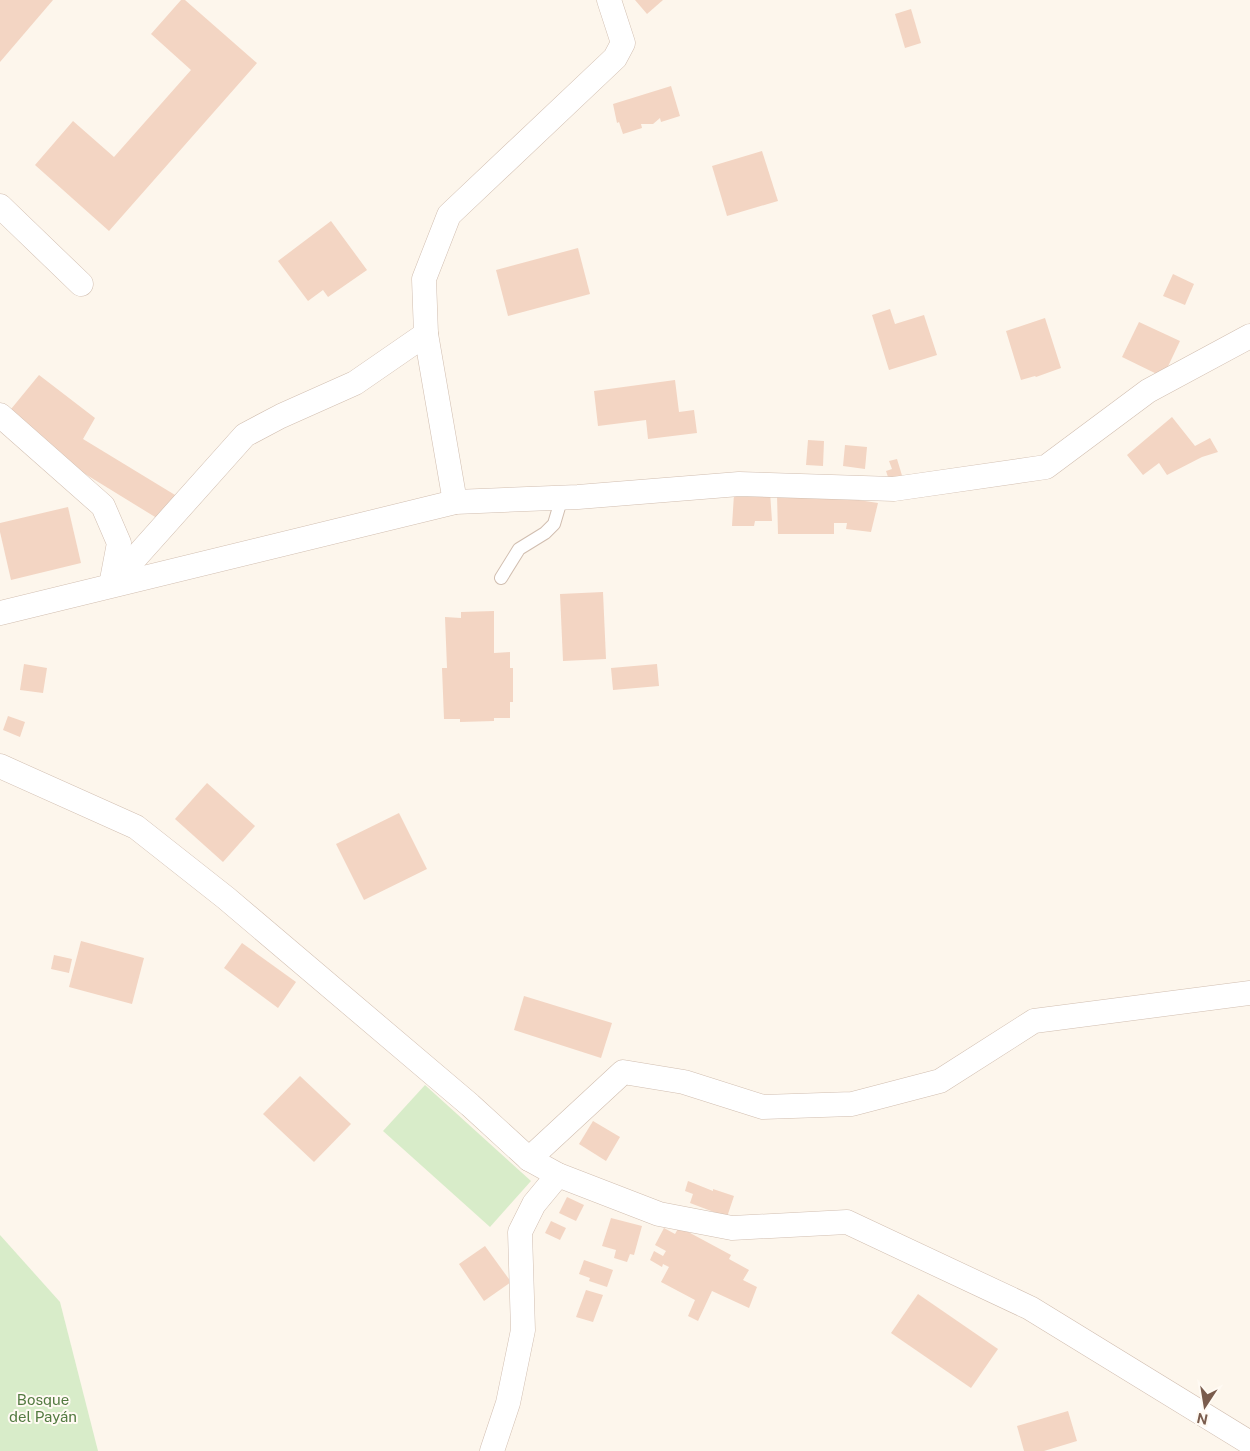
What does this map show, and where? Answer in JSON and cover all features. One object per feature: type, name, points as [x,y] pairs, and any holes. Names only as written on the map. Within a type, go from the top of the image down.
[{"type":"street","points":[[455,502],[426,334],[424,279],[449,214],[615,58],[623,43],[609,0]]},
{"type":"street","points":[[0,206],[80,284]]},
{"type":"street","points":[[111,585],[245,435],[281,416],[355,383],[426,334]]},
{"type":"street","points":[[0,613],[455,502],[562,497],[739,484],[894,489],[1046,467],[1148,391],[1250,336]]},
{"type":"street","points":[[0,415],[65,475],[103,506],[119,543],[111,585]]},
{"type":"street","points":[[0,766],[136,827],[226,898],[470,1105],[529,1159],[558,1175],[659,1214],[732,1228],[847,1222],[1030,1308],[1250,1443]]},
{"type":"street","points":[[529,1159],[623,1072],[684,1082],[763,1107],[852,1104],[940,1081],[1034,1021],[1250,993]]},
{"type":"street","points":[[492,1451],[508,1403],[523,1330],[523,1274],[520,1232],[534,1204],[558,1175]]},
{"type":"lane","points":[[500,578],[520,549],[545,533],[554,524],[562,497]]},
{"type":"green space","points":[[425,1085],[531,1181],[490,1227],[383,1131]]},
{"type":"green space","name":"Bosque del Payán","points":[[0,1235],[60,1302],[98,1451],[0,1451]]},
{"type":"building","points":[[0,0],[53,0],[0,62]]},
{"type":"building","points":[[181,0],[185,0],[257,63],[109,231],[35,165],[73,121],[114,157],[191,70],[151,34]]},
{"type":"building","points":[[635,0],[663,0],[647,14]]},
{"type":"building","points":[[911,9],[921,43],[905,48],[895,14]]},
{"type":"building","points":[[671,86],[680,116],[661,122],[660,118],[653,124],[641,124],[642,128],[623,134],[619,122],[617,123],[613,104]]},
{"type":"building","points":[[762,151],[778,201],[727,216],[712,166]]},
{"type":"building","points":[[331,221],[367,270],[328,297],[323,290],[308,301],[278,261]]},
{"type":"building","points":[[578,248],[590,294],[508,316],[496,270]]},
{"type":"building","points":[[1173,274],[1194,284],[1185,305],[1163,296]]},
{"type":"building","points":[[890,309],[895,324],[924,315],[937,355],[889,370],[872,315]]},
{"type":"building","points":[[1045,318],[1061,368],[1021,380],[1006,331]]},
{"type":"building","points":[[1139,322],[1180,341],[1163,377],[1122,357]]},
{"type":"building","points":[[39,375],[95,418],[83,439],[180,498],[160,520],[38,445],[7,414]]},
{"type":"building","points":[[675,380],[679,412],[694,410],[697,433],[648,439],[646,420],[598,426],[594,391]]},
{"type":"building","points":[[1172,417],[1195,446],[1210,438],[1218,452],[1202,457],[1167,475],[1159,463],[1143,475],[1127,455]]},
{"type":"building","points":[[808,440],[824,441],[823,466],[806,465]]},
{"type":"building","points":[[845,445],[867,447],[865,469],[843,466]]},
{"type":"building","points":[[897,459],[904,482],[891,486],[886,471],[892,469],[889,461]]},
{"type":"building","points":[[770,492],[772,521],[755,521],[754,526],[732,526],[734,494]]},
{"type":"building","points":[[777,495],[829,497],[829,499],[852,499],[878,503],[871,532],[846,529],[847,523],[834,523],[834,534],[778,534]]},
{"type":"building","points":[[68,507],[81,563],[11,580],[0,532],[0,523]]},
{"type":"building","points":[[603,592],[606,659],[563,661],[560,594]]},
{"type":"building","points":[[494,611],[494,653],[510,652],[510,668],[513,668],[513,702],[510,702],[510,718],[494,718],[494,721],[460,722],[460,719],[444,719],[442,668],[447,668],[445,617],[461,618],[461,612]]},
{"type":"building","points":[[24,664],[47,668],[43,693],[20,690]]},
{"type":"building","points":[[657,664],[659,686],[613,690],[611,668]]},
{"type":"building","points":[[8,716],[25,722],[20,737],[3,730]]},
{"type":"building","points":[[207,783],[255,826],[223,862],[175,819]]},
{"type":"building","points":[[399,813],[427,869],[364,900],[336,844]]},
{"type":"building","points":[[81,941],[144,958],[132,1004],[69,987]]},
{"type":"building","points":[[242,943],[296,982],[278,1008],[224,968]]},
{"type":"building","points":[[54,955],[72,959],[69,973],[51,969]]},
{"type":"building","points":[[524,996],[612,1023],[601,1058],[514,1030]]},
{"type":"building","points":[[300,1076],[351,1124],[314,1162],[263,1114]]},
{"type":"building","points":[[593,1121],[620,1137],[606,1161],[579,1144]]},
{"type":"building","points":[[688,1181],[713,1191],[713,1189],[734,1196],[727,1217],[690,1203],[693,1194],[685,1191]]},
{"type":"building","points":[[567,1197],[584,1205],[576,1221],[559,1213]]},
{"type":"building","points":[[611,1218],[642,1226],[634,1255],[630,1254],[627,1262],[614,1258],[616,1250],[602,1246]]},
{"type":"building","points":[[551,1221],[566,1228],[560,1240],[545,1233]]},
{"type":"building","points":[[679,1227],[731,1255],[729,1259],[749,1270],[743,1280],[757,1287],[749,1308],[712,1291],[698,1321],[688,1316],[695,1300],[661,1282],[669,1267],[663,1264],[662,1267],[650,1260],[654,1251],[663,1256],[666,1251],[655,1245],[664,1228],[675,1234]]},
{"type":"building","points":[[485,1246],[511,1282],[484,1301],[459,1264]]},
{"type":"building","points":[[584,1260],[613,1270],[607,1287],[589,1281],[590,1278],[579,1274]]},
{"type":"building","points":[[586,1290],[603,1295],[593,1322],[576,1317]]},
{"type":"building","points":[[918,1294],[998,1349],[971,1388],[891,1333]]},
{"type":"building","points":[[1068,1411],[1077,1441],[1044,1451],[1024,1451],[1017,1426]]}]
